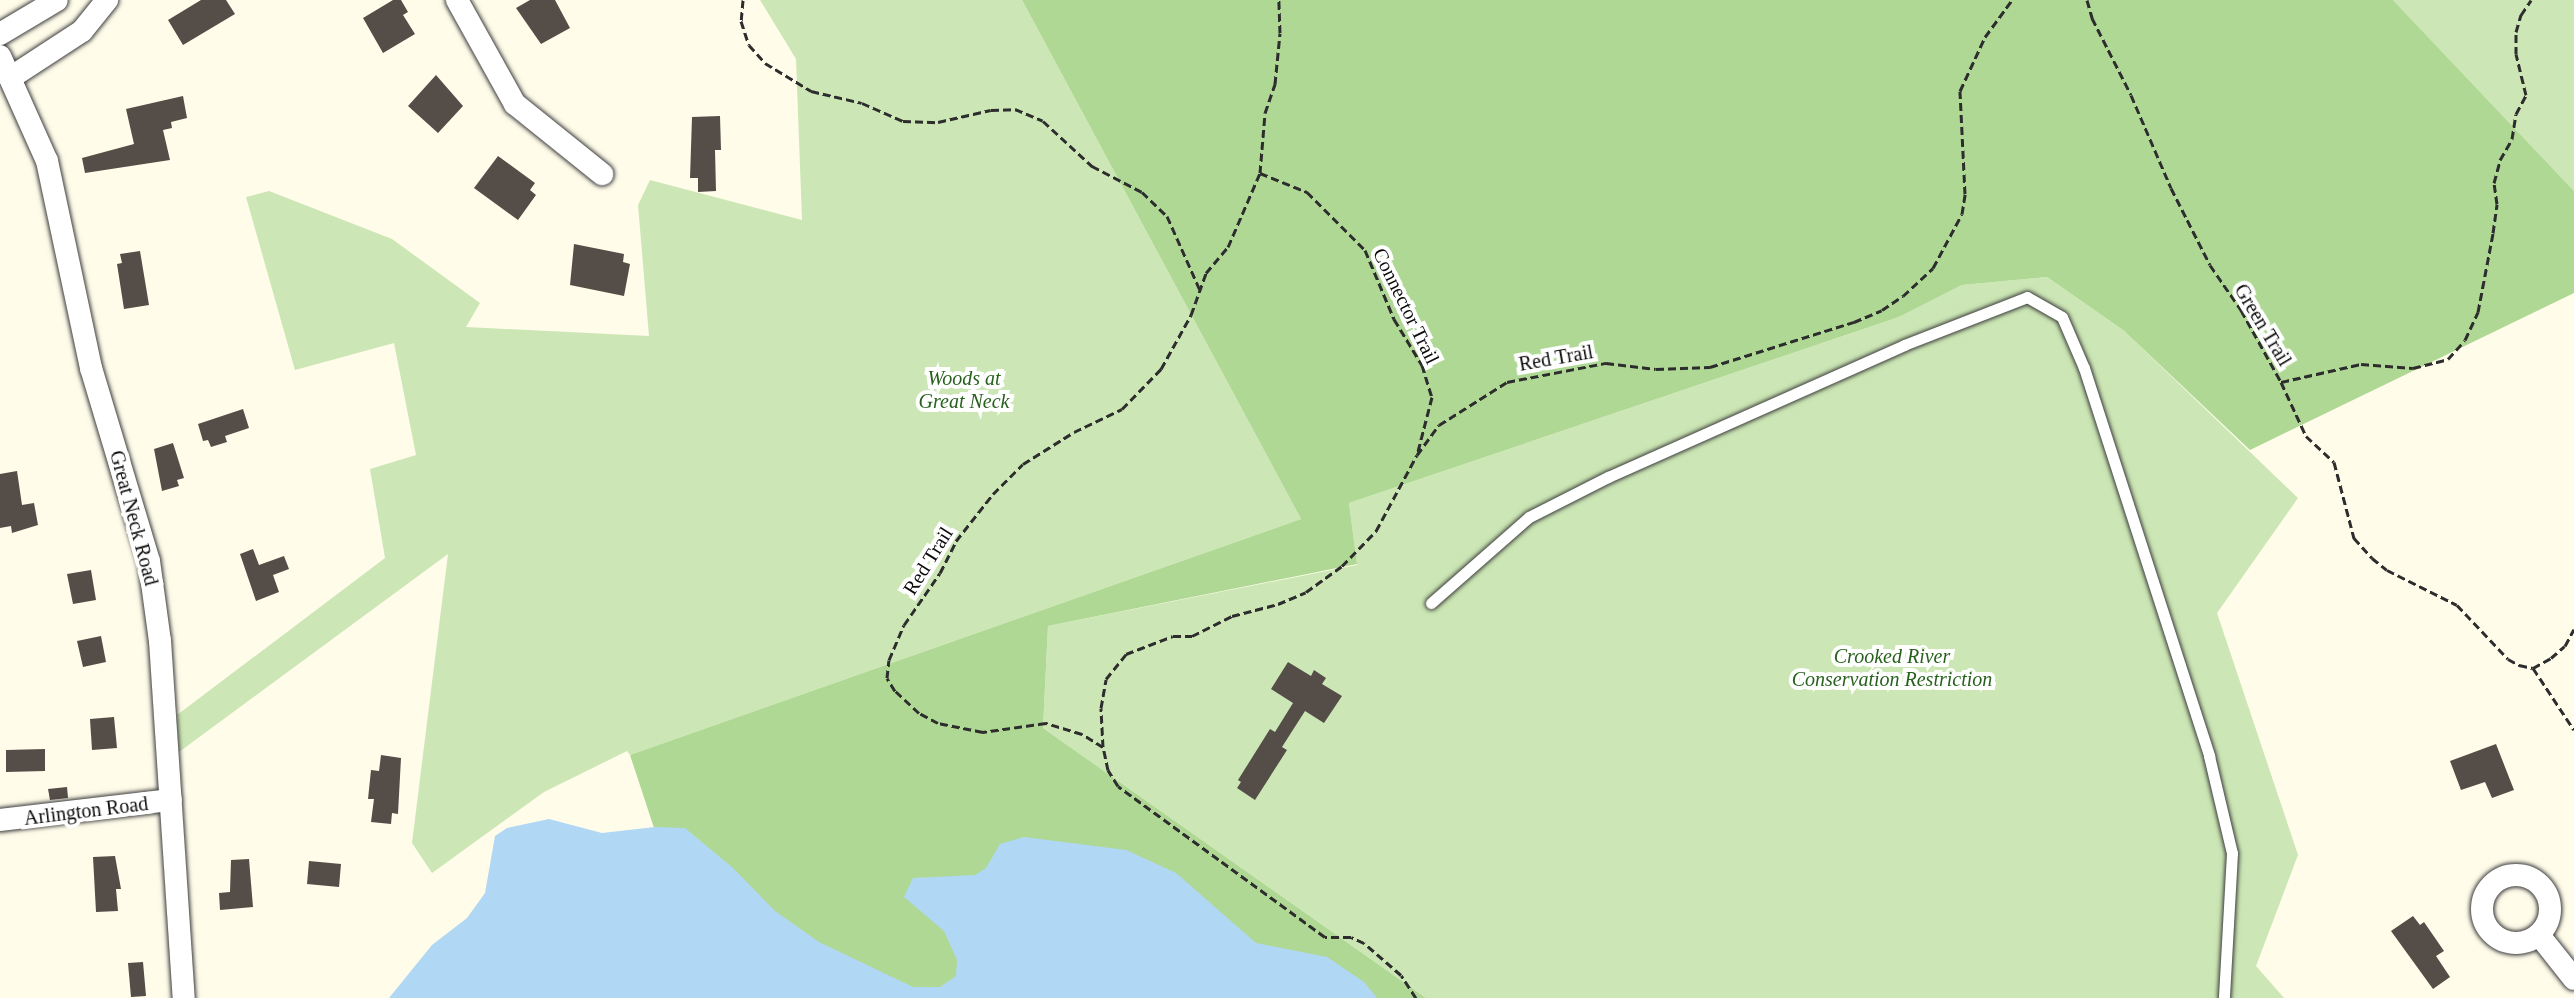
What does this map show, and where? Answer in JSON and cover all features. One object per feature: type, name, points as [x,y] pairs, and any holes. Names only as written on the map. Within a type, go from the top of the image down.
[{"type":"street","points":[[0,34],[57,0]]},
{"type":"street","points":[[10,78],[82,31],[107,0]]},
{"type":"street","points":[[457,0],[515,104],[602,174]]},
{"type":"street","name":"Great Neck Road","points":[[0,56],[50,170],[91,368],[149,561],[160,641],[184,998]]},
{"type":"street","name":"Arlington Road","points":[[0,820],[171,800]]},
{"type":"street","points":[[2539,935],[2574,979]]},
{"type":"lane","points":[[1431,603],[1529,517],[1608,477],[1904,345],[2027,297],[2062,317],[2084,368],[2209,756],[2232,853],[2224,998]]},
{"type":"path","points":[[743,0],[741,21],[749,45],[765,63],[811,91],[862,103],[903,121],[938,122],[991,110],[1015,109],[1043,121],[1092,166],[1142,192],[1167,216],[1200,290]]},
{"type":"path","name":"Red Trail","points":[[1103,747],[1082,734],[1046,723],[983,732],[938,723],[919,713],[895,691],[887,678],[889,660],[904,625],[980,509],[1023,464],[1074,432],[1122,409],[1150,381],[1191,315],[1206,273],[1228,247],[1260,173],[1265,113],[1275,84],[1280,33],[1279,0]]},
{"type":"path","name":"Red Trail","points":[[1416,998],[1401,975],[1364,943],[1351,937],[1325,937],[1184,832],[1127,795],[1108,770],[1103,747],[1106,679],[1117,663],[1147,645],[1173,636],[1192,636],[1232,616],[1278,604],[1306,592],[1342,566],[1376,531],[1417,455],[1439,425],[1507,382],[1606,363],[1656,369],[1710,367],[1854,322],[1882,310],[1903,296],[1933,268],[1962,214],[1965,194],[1960,91],[1985,37],[2012,0]]},
{"type":"path","name":"Green Trail","points":[[2087,0],[2171,188],[2210,265],[2241,310],[2281,382],[2361,364],[2413,368],[2448,359],[2465,340],[2478,312],[2493,233],[2497,204],[2494,183],[2500,160],[2512,139],[2516,114],[2526,95],[2517,65],[2516,32],[2521,15],[2531,0]]},
{"type":"path","name":"Connector Trail","points":[[1260,173],[1307,192],[1365,250],[1394,319],[1422,365],[1432,397],[1417,455]]},
{"type":"path","points":[[2281,382],[2299,413],[2306,436],[2334,462],[2354,538],[2387,570],[2457,605],[2508,659],[2533,668],[2574,730]]},
{"type":"path","points":[[2533,668],[2565,646],[2574,629]]},
{"type":"green space","name":"Woods at Great Neck","points":[[760,0],[1022,0],[1301,519],[630,755],[627,751],[544,792],[432,873],[412,843],[448,554],[179,752],[177,715],[385,558],[370,469],[416,455],[394,343],[295,370],[246,197],[269,191],[392,239],[480,303],[466,327],[649,336],[638,205],[650,180],[802,220],[796,59]]},
{"type":"green space","points":[[1022,0],[2393,0],[2574,191],[2574,293],[2250,450],[2123,330],[2047,277],[1962,285],[1899,317],[1349,503],[1357,564],[1048,626],[1043,728],[1426,998],[710,998],[630,755],[1301,519]]},
{"type":"green space","points":[[2393,0],[2574,0],[2574,191]]},
{"type":"green space","name":"Crooked River Conservation Restriction","points":[[2047,277],[2123,330],[2298,498],[2217,613],[2298,855],[2256,966],[2284,998],[1426,998],[1043,728],[1048,626],[1357,565],[1349,503],[1899,317],[1962,285]]},
{"type":"water","points":[[549,819],[602,833],[655,827],[685,828],[733,868],[775,911],[819,942],[913,987],[940,987],[956,976],[957,960],[944,931],[904,897],[913,878],[975,875],[986,868],[1000,844],[1024,837],[1126,850],[1176,873],[1256,943],[1327,957],[1364,982],[1377,998],[389,998],[432,945],[467,918],[485,893],[495,836],[507,828]]},
{"type":"building","points":[[201,0],[226,0],[235,14],[183,45],[168,20]]},
{"type":"building","points":[[393,0],[401,0],[408,12],[403,15],[415,34],[383,53],[363,18]]},
{"type":"building","points":[[530,0],[555,0],[570,28],[541,44],[516,8]]},
{"type":"building","points":[[436,75],[463,106],[438,133],[408,106]]},
{"type":"building","points":[[183,96],[187,118],[171,122],[172,128],[163,130],[170,160],[85,173],[82,158],[134,144],[126,109]]},
{"type":"building","points":[[720,116],[721,150],[715,150],[716,191],[698,192],[698,178],[690,178],[692,117]]},
{"type":"building","points":[[498,156],[535,183],[530,190],[536,195],[518,220],[474,188]]},
{"type":"building","points":[[574,244],[624,254],[623,262],[630,264],[624,296],[570,285]]},
{"type":"building","points":[[140,251],[149,305],[124,309],[117,264],[122,263],[120,254]]},
{"type":"building","points":[[243,409],[249,428],[225,436],[227,442],[211,447],[208,440],[203,441],[198,424]]},
{"type":"building","points":[[173,443],[184,478],[177,480],[179,486],[162,491],[154,449]]},
{"type":"building","points":[[17,471],[22,505],[34,503],[38,525],[12,533],[11,526],[0,528],[0,474]]},
{"type":"building","points":[[253,549],[259,565],[284,556],[289,569],[273,575],[279,592],[256,601],[240,554]]},
{"type":"building","points":[[91,570],[96,600],[73,604],[67,574]]},
{"type":"building","points":[[101,636],[106,662],[83,667],[77,641]]},
{"type":"building","points":[[1288,662],[1311,676],[1314,670],[1326,678],[1322,684],[1342,696],[1324,723],[1305,711],[1282,747],[1287,750],[1255,800],[1237,788],[1241,782],[1238,780],[1270,729],[1275,732],[1293,703],[1271,689]]},
{"type":"building","points":[[114,717],[117,748],[92,750],[90,719]]},
{"type":"building","points":[[2496,744],[2514,790],[2492,798],[2485,782],[2461,790],[2450,761]]},
{"type":"building","points":[[45,749],[45,771],[6,772],[6,750]]},
{"type":"building","points":[[381,755],[401,758],[398,814],[392,813],[391,824],[371,822],[374,799],[368,799],[371,770],[379,771]]},
{"type":"building","points":[[67,787],[68,798],[50,800],[48,789]]},
{"type":"building","points":[[115,856],[121,889],[116,889],[118,911],[96,912],[93,857]]},
{"type":"building","points":[[249,859],[253,907],[220,910],[219,893],[230,892],[231,860]]},
{"type":"building","points":[[309,861],[341,864],[339,887],[307,884]]},
{"type":"building","points":[[2413,916],[2420,925],[2424,922],[2444,951],[2436,956],[2450,977],[2433,989],[2391,931]]},
{"type":"building","points":[[143,962],[146,996],[131,997],[128,963]]}]
